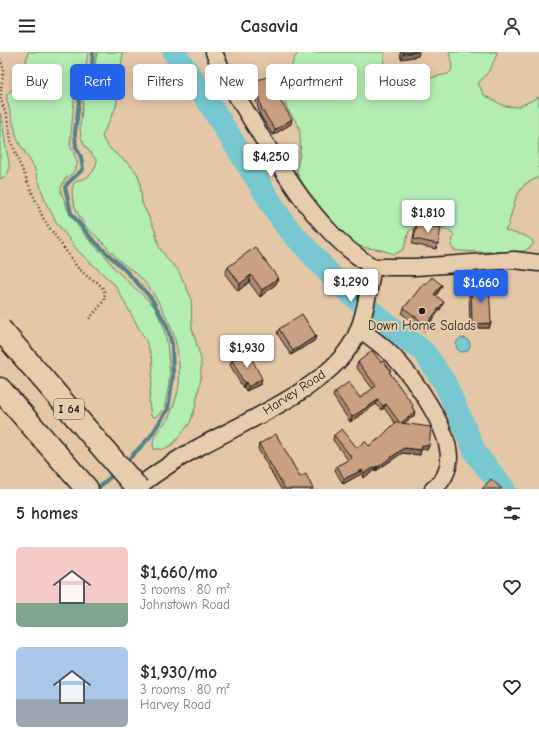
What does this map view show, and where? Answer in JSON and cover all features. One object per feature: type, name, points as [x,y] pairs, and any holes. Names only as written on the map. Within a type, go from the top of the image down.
[{"type":"highway","name":"I 64","points":[[0,329],[136,489]]},
{"type":"highway","points":[[0,389],[87,489]]},
{"type":"street","points":[[214,52],[223,73],[282,170],[301,196],[349,252],[373,267],[415,267],[514,260],[539,263]]},
{"type":"street","name":"Harvey Road","points":[[136,489],[176,460],[282,402],[308,386],[329,370],[352,344],[360,324],[373,267]]},
{"type":"street","points":[[360,324],[401,365],[418,388],[440,427],[448,448],[448,468],[438,485],[433,489]]},
{"type":"path","points":[[0,59],[4,70],[1,100],[8,120],[11,140],[44,220],[78,268],[89,278],[97,282],[105,293],[104,299],[88,320]]},
{"type":"green space","points":[[28,52],[88,52],[86,64],[70,64],[70,100],[74,100],[70,145],[77,161],[77,166],[72,174],[65,179],[61,187],[61,192],[70,215],[87,238],[106,257],[115,269],[154,306],[163,325],[167,343],[170,376],[164,409],[156,417],[151,416],[149,401],[153,368],[152,358],[147,343],[115,285],[79,252],[57,223],[46,203],[34,167],[18,141],[7,100],[7,94],[12,88],[12,100],[62,100],[62,64],[25,64]]},
{"type":"green space","points":[[97,52],[123,52],[121,64],[95,64]]},
{"type":"green space","points":[[299,52],[384,52],[384,64],[365,64],[365,100],[430,100],[430,79],[448,74],[451,71],[452,66],[449,52],[497,52],[490,69],[478,83],[484,95],[504,106],[518,107],[539,97],[539,177],[525,184],[516,197],[508,226],[505,230],[530,238],[533,241],[533,245],[525,251],[459,251],[454,250],[451,246],[454,236],[452,232],[432,226],[417,226],[409,231],[404,249],[395,254],[357,245],[343,232],[314,199],[300,179],[297,172],[297,165],[300,156],[299,127],[287,109],[285,100],[357,100],[357,64],[292,64]]},
{"type":"green space","points":[[83,100],[117,100],[116,107],[102,136],[110,149],[130,165],[137,173],[140,182],[142,203],[155,230],[159,247],[168,260],[178,270],[191,297],[192,328],[201,359],[201,377],[195,408],[190,423],[173,444],[164,449],[154,449],[153,443],[156,434],[169,417],[176,399],[179,386],[177,346],[168,319],[148,286],[136,273],[122,263],[88,229],[77,212],[73,200],[72,188],[74,183],[91,174],[97,161],[85,146],[81,137],[80,127]]},
{"type":"green space","points":[[0,113],[3,124],[9,170],[4,177],[0,179]]},
{"type":"water","points":[[460,338],[466,338],[470,342],[470,348],[466,352],[460,352],[456,348],[456,342]]},
{"type":"building","points":[[403,52],[416,52],[403,54]]},
{"type":"building","points":[[266,77],[266,100],[280,100],[292,119],[275,130],[262,110],[258,96],[258,80]]},
{"type":"building","points":[[417,224],[441,228],[438,244],[414,239]]},
{"type":"building","points":[[255,247],[278,278],[262,290],[251,275],[240,284],[228,267]]},
{"type":"building","name":"Down Home Salads","points":[[432,277],[442,285],[434,294],[444,302],[426,325],[404,308],[424,283],[426,284]]},
{"type":"building","points":[[472,283],[489,283],[491,323],[472,324]]},
{"type":"building","points":[[302,314],[316,336],[293,351],[279,329]]},
{"type":"building","points":[[372,351],[391,371],[389,372],[413,405],[412,407],[415,412],[401,423],[431,427],[429,446],[422,445],[421,450],[404,448],[378,467],[377,466],[364,473],[362,470],[344,479],[337,466],[352,458],[334,435],[342,429],[357,448],[365,441],[369,446],[379,439],[396,422],[400,423],[386,404],[383,406],[378,400],[352,417],[335,392],[349,382],[360,398],[376,386],[358,362]]},
{"type":"building","points":[[247,352],[262,379],[248,387],[246,382],[244,383],[232,360]]},
{"type":"building","points":[[276,434],[300,477],[306,474],[313,489],[285,489],[259,444]]},
{"type":"building","points":[[491,479],[502,489],[482,489]]},
{"type":"waterway","points":[[93,52],[92,65],[88,79],[80,95],[75,133],[76,147],[81,157],[83,169],[65,187],[71,213],[91,238],[129,274],[151,298],[167,326],[172,345],[173,377],[168,409],[150,437],[125,463]]},
{"type":"waterway","points":[[174,52],[209,103],[285,225],[340,285],[388,325],[424,352],[445,383],[476,454],[504,489]]},
{"type":"waterway","points":[[97,489],[116,472]]},
{"type":"place","name":"Down Home Salads","points":[[422,311]]}]
